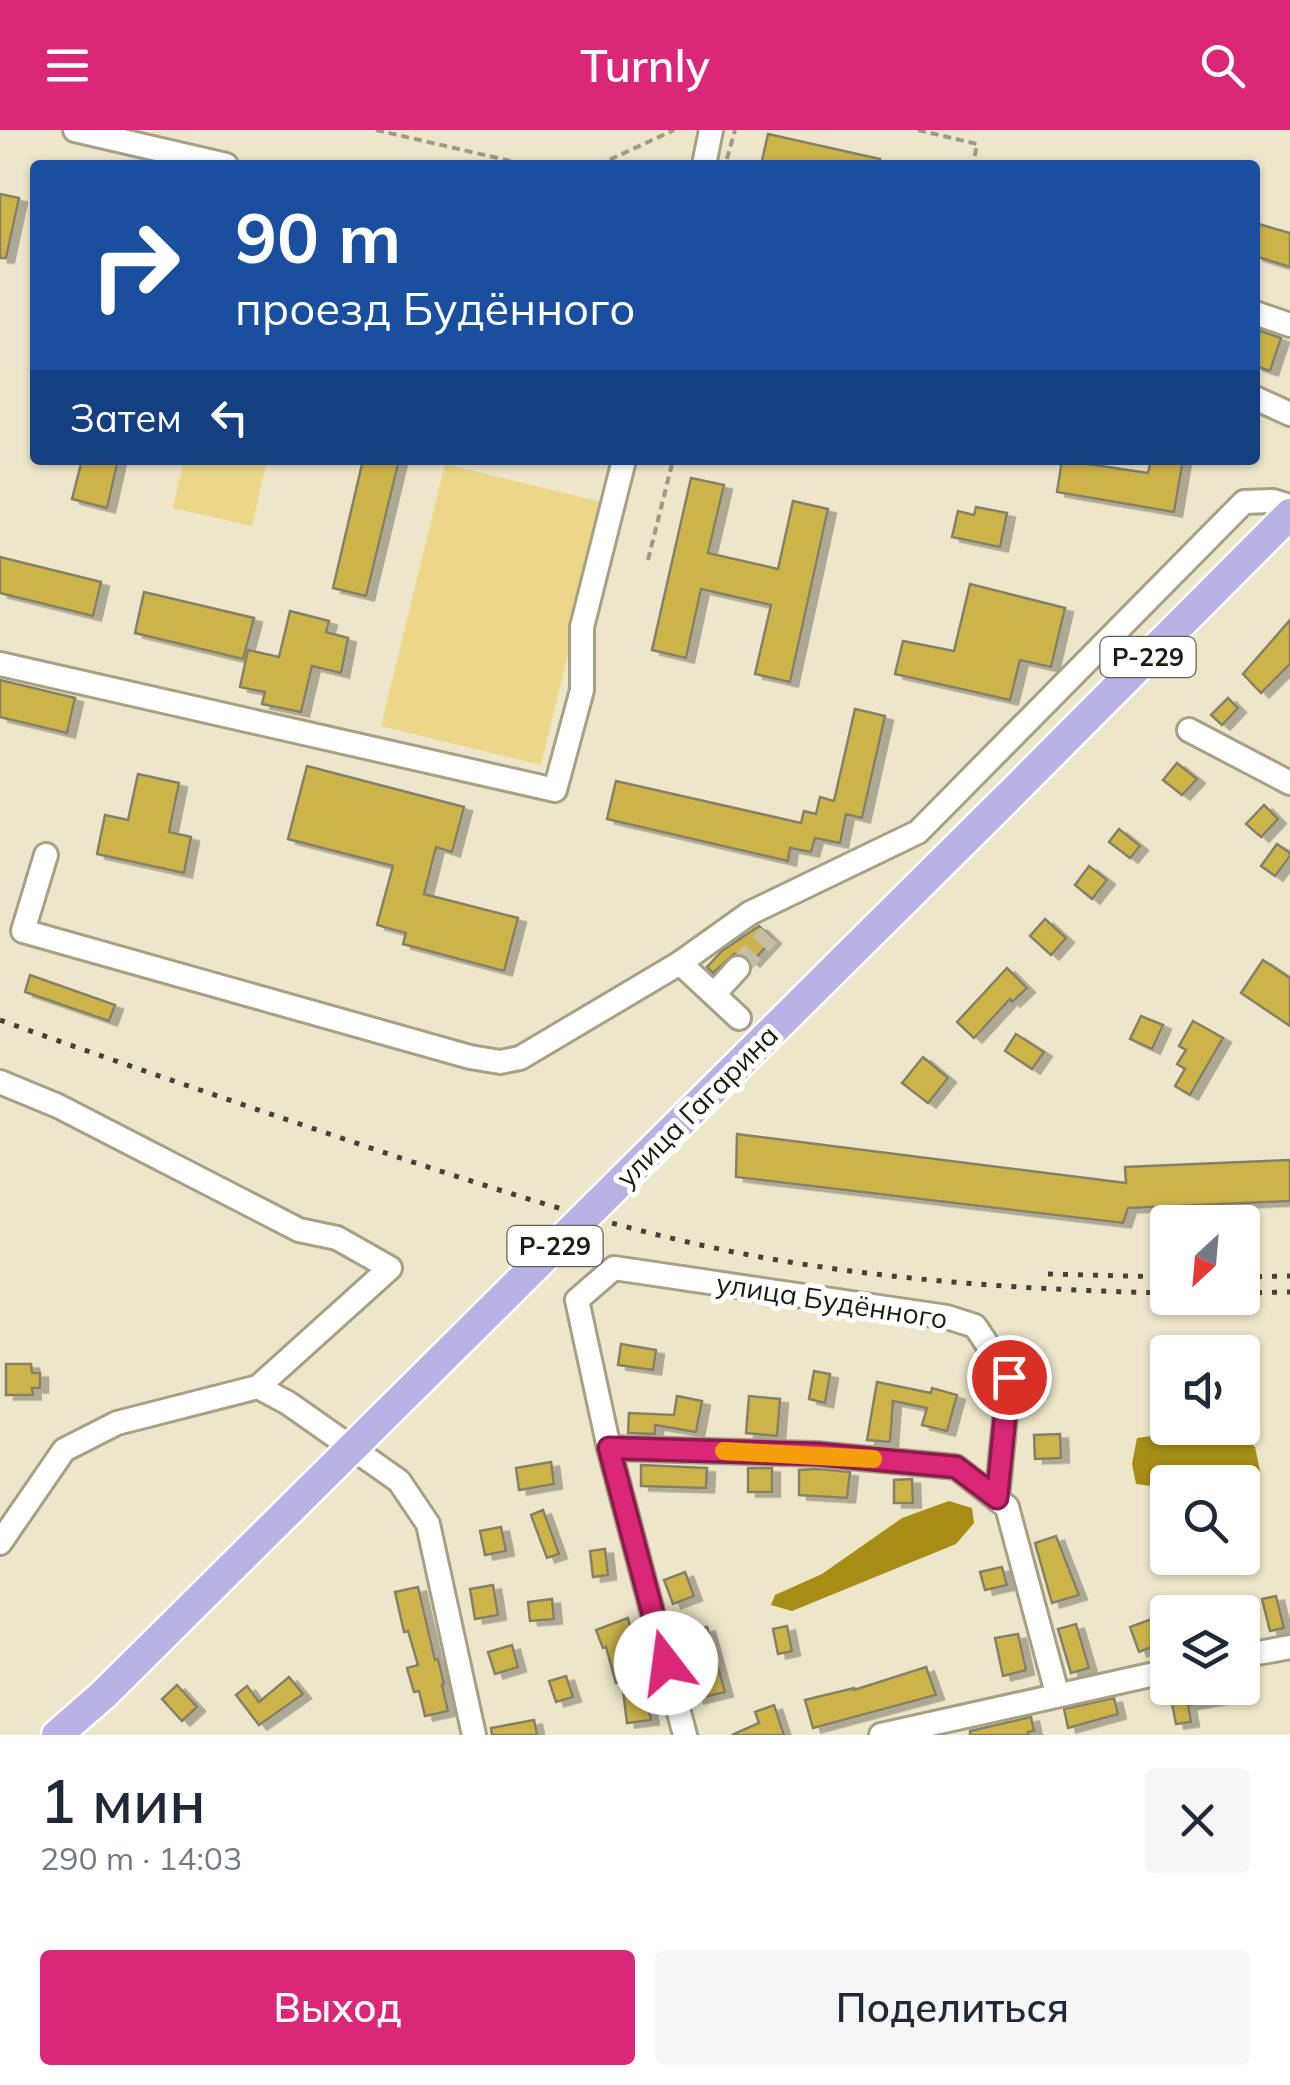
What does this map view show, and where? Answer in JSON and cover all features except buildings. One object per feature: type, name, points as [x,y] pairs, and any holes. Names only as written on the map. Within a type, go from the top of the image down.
[{"type":"main road","name":"улица Гагарина","points":[[57,1735],[104,1694],[1290,514]]},
{"type":"street","points":[[75,130],[204,160]]},
{"type":"street","points":[[705,160],[711,130]]},
{"type":"street","points":[[1260,315],[1290,325]]},
{"type":"street","points":[[1260,399],[1289,408]]},
{"type":"street","points":[[0,664],[555,790],[582,690],[582,626],[623,465]]},
{"type":"street","points":[[0,924],[500,1062],[520,1058],[680,963],[750,913],[918,832],[1244,502],[1273,501],[1290,506]]},
{"type":"street","points":[[1189,730],[1290,784]]},
{"type":"street","points":[[24,932],[46,855]]},
{"type":"street","points":[[680,963],[739,1018]]},
{"type":"street","points":[[714,994],[738,968]]},
{"type":"street","points":[[0,1082],[58,1106],[299,1230],[336,1238],[390,1268],[258,1387],[117,1423],[64,1450],[0,1543]]},
{"type":"street","name":"улица Будённого","points":[[609,1448],[577,1300],[614,1268],[947,1317],[975,1326],[1009,1377],[997,1498]]},
{"type":"street","points":[[258,1387],[288,1403],[399,1481],[428,1524],[474,1735]]},
{"type":"street","points":[[685,1735],[609,1448],[818,1454],[956,1467],[1007,1507],[1057,1694]]},
{"type":"street","points":[[1260,1653],[1290,1647]]},
{"type":"street","points":[[881,1735],[1150,1675]]},
{"type":"path","points":[[376,130],[506,160]]},
{"type":"path","points":[[609,160],[674,130]]},
{"type":"path","points":[[726,160],[735,130]]},
{"type":"path","points":[[918,130],[977,144],[974,160]]},
{"type":"path","points":[[648,560],[673,465]]},
{"type":"shaded area","points":[[183,465],[266,465],[252,526],[173,508]]},
{"type":"shaded area","points":[[445,465],[605,503],[541,765],[381,726]]},
{"type":"shaded area","points":[[1150,1436],[1150,1445],[1253,1445],[1259,1465],[1150,1465],[1150,1486],[1136,1484],[1132,1464],[1137,1438]]},
{"type":"shaded area","points":[[949,1501],[972,1508],[974,1523],[956,1544],[792,1611],[771,1605],[775,1595],[822,1574],[902,1518]]},
{"type":"tunnel","points":[[738,968],[769,935]]},
{"type":"railway","points":[[0,1020],[447,1173],[654,1234],[760,1257],[912,1278],[1150,1292]]},
{"type":"railway","points":[[1048,1274],[1150,1277]]},
{"type":"railway","points":[[1260,1277],[1290,1276]]},
{"type":"railway","points":[[1260,1293],[1290,1292]]},
{"type":"slow traffic","points":[[724,1451],[873,1459]]},
{"type":"route","points":[[666,1663],[609,1448],[818,1454],[956,1467],[997,1498],[1009,1377]]}]
